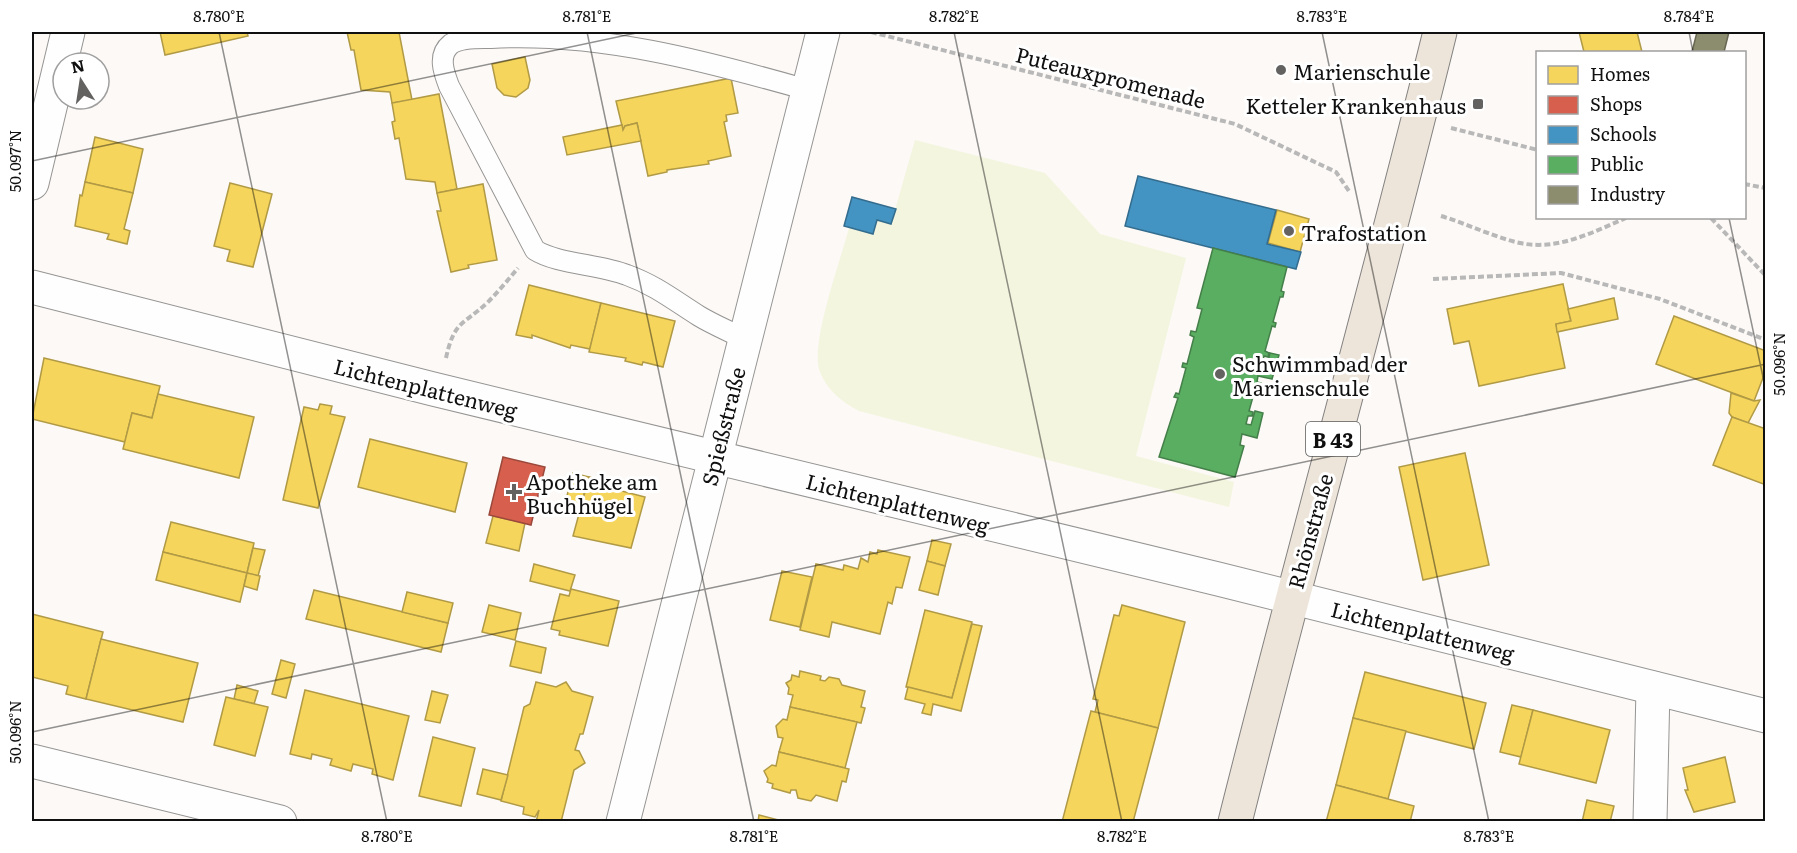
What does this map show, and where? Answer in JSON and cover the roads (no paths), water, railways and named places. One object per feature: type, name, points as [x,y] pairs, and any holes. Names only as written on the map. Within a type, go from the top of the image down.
[{"type":"main road","name":"Rhönstraße","points":[[1235,822],[1440,32]]},
{"type":"street","points":[[32,183],[68,32]]},
{"type":"street","name":"Spießstraße","points":[[623,822],[823,32]]},
{"type":"street","name":"Lichtenplattenweg","points":[[32,287],[439,390],[1292,597],[1766,716]]},
{"type":"street","points":[[1650,822],[1653,688]]},
{"type":"street","points":[[32,761],[280,822]]},
{"type":"lane","points":[[744,339],[705,319],[663,291],[627,274],[587,263],[555,259],[535,249],[449,86],[442,69],[443,55],[451,44],[468,39],[543,38],[605,44],[673,55],[808,90]]},
{"type":"place","name":"Marienschule","points":[[1281,70]]},
{"type":"place","name":"Ketteler Krankenhaus","points":[[1478,104]]},
{"type":"place","name":"Trafostation","points":[[1289,231]]},
{"type":"place","name":"Schwimmbad der Marienschule","points":[[1220,374]]},
{"type":"place","name":"Apotheke am Buchhügel","points":[[514,492]]}]
